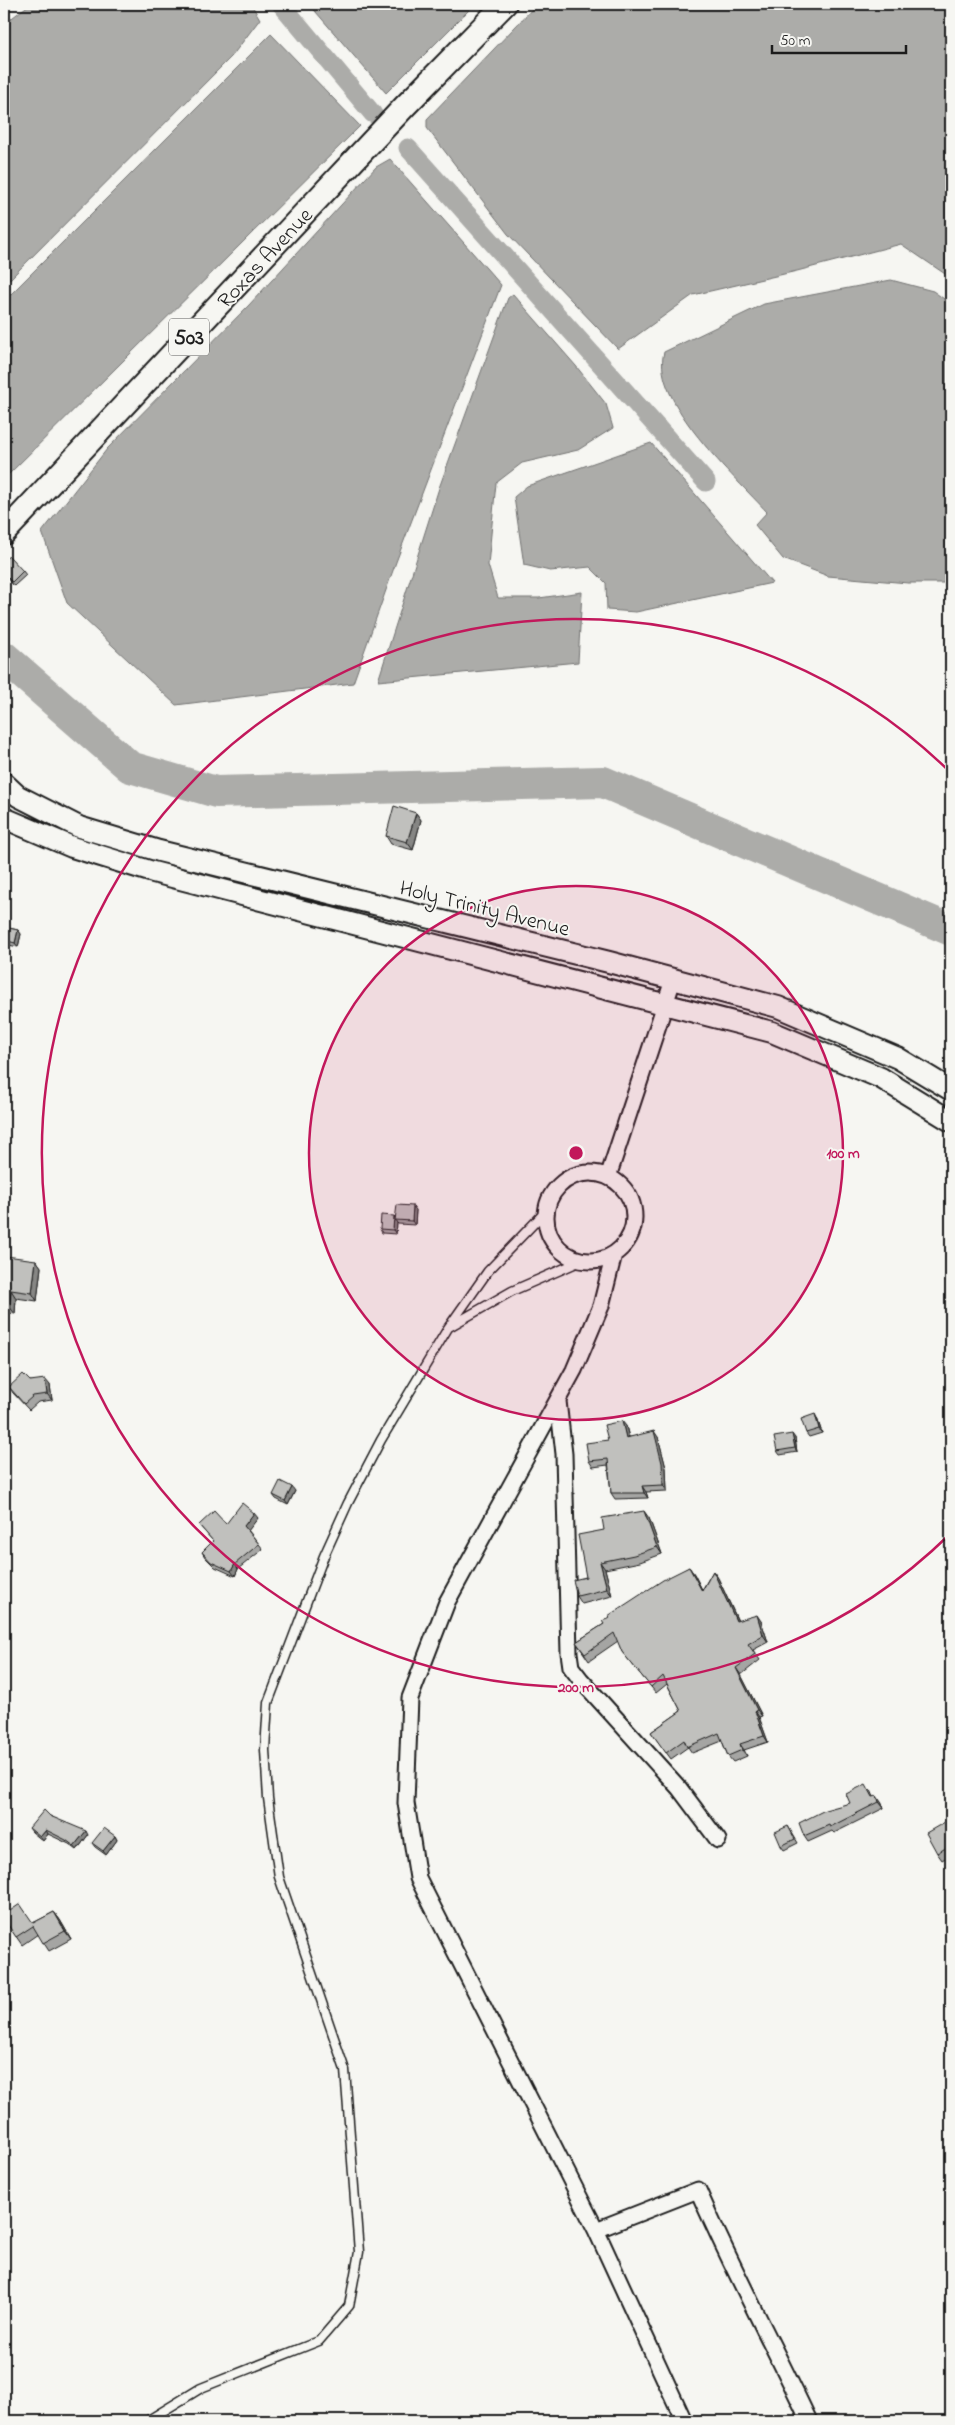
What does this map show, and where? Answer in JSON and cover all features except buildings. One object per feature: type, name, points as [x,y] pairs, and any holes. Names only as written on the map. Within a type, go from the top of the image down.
[{"type":"main road","name":"Roxas Avenue","points":[[4,533],[405,106],[505,4]]},
{"type":"main road","points":[[11,789],[4,816],[72,847],[153,872],[772,1032],[881,1078],[951,1121]]},
{"type":"main road","name":"Holy Trinity Avenue","points":[[11,789],[80,827],[159,851],[609,962],[778,1007],[898,1058],[951,1090]]},
{"type":"street","points":[[608,1177],[674,980]]},
{"type":"street","points":[[592,1173],[608,1177],[622,1186],[631,1200],[634,1210],[632,1232],[626,1243],[614,1254],[598,1261],[581,1261],[566,1255],[554,1243],[546,1228],[545,1212],[550,1196],[561,1183],[576,1175],[592,1173]]},
{"type":"street","points":[[614,1254],[601,1306],[558,1401],[447,1602],[410,1698],[406,1803],[418,1878],[596,2230],[684,2421]]},
{"type":"street","points":[[558,1401],[564,1454],[569,1654],[572,1667],[581,1680],[679,1788],[718,1840]]},
{"type":"street","points":[[596,2230],[698,2190],[730,2262],[762,2322],[809,2421]]},
{"type":"lane","points":[[147,2421],[201,2388],[319,2341],[349,2306],[359,2252],[345,2070],[279,1877],[268,1798],[265,1750],[268,1703],[324,1556],[380,1440],[448,1328],[488,1271],[545,1212]]},
{"type":"lane","points":[[448,1328],[512,1291],[581,1261]]},
{"type":"shaded area","points":[[30,4],[251,4],[260,19],[232,56],[4,285],[4,24]]},
{"type":"shaded area","points":[[309,4],[475,4],[386,93]]},
{"type":"shaded area","points":[[537,4],[951,4],[951,278],[901,244],[693,295],[618,349],[508,234],[427,128],[427,119]]},
{"type":"shaded area","points":[[271,34],[360,126],[4,479],[4,301]]},
{"type":"shaded area","points":[[390,159],[501,285],[396,562],[353,683],[176,705],[67,603],[42,532],[107,449],[249,305],[376,167]]},
{"type":"shaded area","points":[[891,280],[933,291],[951,304],[951,583],[908,583],[828,576],[783,559],[755,525],[767,512],[699,438],[682,415],[670,393],[663,372],[664,352],[764,304]]},
{"type":"shaded area","points":[[513,294],[576,366],[606,404],[613,428],[578,450],[522,463],[496,483],[488,565],[498,598],[539,598],[582,592],[578,662],[378,681],[439,488],[508,298]]},
{"type":"shaded area","points":[[651,443],[772,583],[636,612],[607,610],[606,583],[590,567],[550,571],[524,565],[514,497],[527,486]]},
{"type":"waterway","points":[[281,4],[373,114]]},
{"type":"waterway","points":[[408,148],[706,482]]},
{"type":"waterway","points":[[4,657],[130,767],[216,792],[603,782],[951,930]]}]
